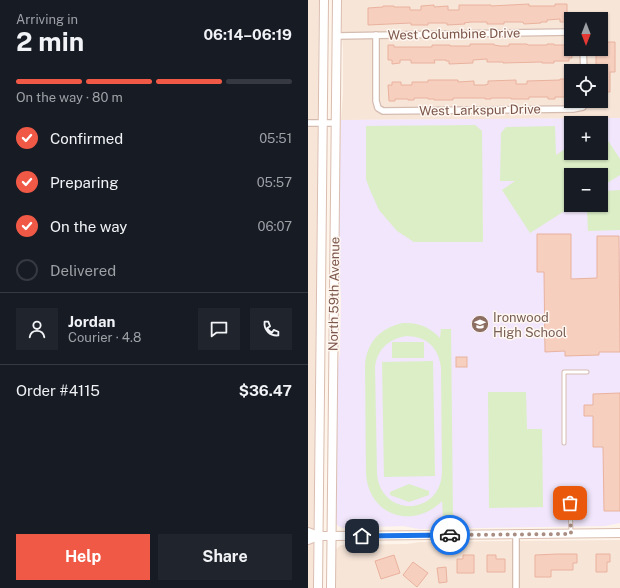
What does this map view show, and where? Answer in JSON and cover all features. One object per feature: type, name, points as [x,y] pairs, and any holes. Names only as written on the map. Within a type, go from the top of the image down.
[{"type":"main road","name":"North 59th Avenue","points":[[318,588],[324,0]]},
{"type":"main road","name":"North 59th Avenue","points":[[331,588],[337,0]]},
{"type":"main road","points":[[321,294],[326,307],[334,316]]},
{"type":"main road","points":[[308,532],[318,536],[620,533]]},
{"type":"main road","points":[[308,540],[318,536]]},
{"type":"street","name":"West Columbine Drive","points":[[337,36],[564,32]]},
{"type":"street","name":"West Larkspur Drive","points":[[376,35],[376,101],[378,108],[383,111],[578,108]]},
{"type":"street","points":[[308,123],[335,123]]},
{"type":"street","points":[[516,534],[516,588]]},
{"type":"lane","points":[[564,443],[564,372],[587,372]]},
{"type":"lane","points":[[570,503],[571,534]]},
{"type":"shaded area","points":[[308,0],[319,0],[313,588],[308,588]]},
{"type":"shaded area","points":[[341,0],[620,0],[620,118],[608,118],[608,116],[564,116],[564,118],[341,120],[343,94]]},
{"type":"shaded area","name":"Ironwood High School","points":[[564,118],[564,160],[608,160],[608,118],[620,118],[620,523],[605,526],[419,529],[403,526],[343,528],[338,526],[335,522],[336,377],[340,352],[341,297],[338,246],[341,120]]},
{"type":"shaded area","points":[[620,540],[620,588],[335,588],[335,552],[341,545],[407,544],[420,542]]},
{"type":"green space","points":[[475,125],[482,131],[483,242],[414,242],[397,231],[379,210],[370,190],[366,179],[366,126]]},
{"type":"green space","points":[[555,126],[556,155],[564,150],[564,160],[608,160],[608,141],[620,159],[620,175],[608,183],[608,168],[564,168],[564,211],[530,233],[502,190],[515,181],[500,181],[501,133],[506,127]]},
{"type":"green space","points":[[620,190],[620,230],[588,231],[587,212],[608,212],[608,191]]},
{"type":"green space","points":[[403,323],[419,324],[428,328],[440,338],[441,329],[451,329],[453,517],[443,517],[442,501],[431,510],[418,515],[406,516],[394,514],[384,509],[375,500],[369,488],[366,474],[366,357],[376,337],[381,332]],"holes":[[[400,337],[420,338],[430,344],[438,354],[440,361],[442,472],[439,487],[432,497],[422,504],[411,506],[399,504],[389,498],[381,488],[377,474],[375,367],[378,355],[384,346]]]},
{"type":"green space","points":[[392,342],[424,342],[424,358],[392,358]]},
{"type":"green space","points":[[433,361],[435,476],[384,477],[382,362]]},
{"type":"green space","points":[[488,392],[526,392],[527,429],[542,429],[543,507],[489,508]]},
{"type":"green space","points":[[409,484],[429,491],[429,495],[409,502],[390,495],[390,492]]},
{"type":"building","points":[[529,4],[529,6],[555,6],[555,4],[567,4],[567,12],[564,12],[564,22],[560,22],[560,19],[547,20],[547,22],[541,23],[524,24],[523,22],[487,24],[487,22],[471,22],[464,23],[465,24],[447,25],[447,23],[428,23],[428,25],[411,25],[411,23],[368,25],[368,8],[394,6],[410,7],[410,10],[421,10],[421,6],[434,5],[434,7],[448,6],[448,10],[459,10],[459,5],[491,6]]},
{"type":"building","points":[[608,42],[615,42],[615,72],[610,72],[610,92],[608,92],[608,64],[596,64],[596,56],[608,56]]},
{"type":"building","points":[[470,44],[494,44],[500,46],[509,46],[509,44],[564,45],[564,56],[572,56],[572,58],[569,58],[569,61],[554,61],[554,63],[503,63],[487,62],[487,59],[473,60],[473,63],[449,64],[449,61],[446,60],[434,60],[435,63],[411,63],[411,60],[400,60],[400,63],[392,64],[392,60],[388,60],[388,45],[394,45],[394,47],[432,47],[432,45],[470,46]]},
{"type":"building","points":[[564,79],[564,97],[555,97],[555,99],[548,99],[548,97],[529,97],[529,99],[453,98],[453,100],[414,98],[414,100],[395,99],[395,101],[389,101],[388,85],[392,85],[392,82],[401,82],[401,85],[412,85],[412,82],[428,82],[428,80],[458,80],[458,82],[474,81],[474,85],[485,85],[488,84],[488,81],[516,80],[516,84],[527,84],[527,81]]},
{"type":"building","points":[[537,234],[571,234],[571,279],[597,278],[597,236],[619,236],[620,352],[599,352],[599,355],[565,356],[565,351],[545,352],[544,272],[537,272]]},
{"type":"building","points":[[456,357],[467,357],[467,367],[456,367]]},
{"type":"building","points":[[620,393],[620,511],[604,511],[603,447],[593,447],[593,416],[584,416],[584,405],[593,405],[593,394]]},
{"type":"building","points":[[577,554],[577,563],[573,563],[573,570],[551,570],[551,577],[535,577],[535,555]]},
{"type":"building","points":[[596,554],[610,554],[610,562],[607,562],[607,572],[596,572]]},
{"type":"building","points":[[394,555],[400,573],[381,579],[375,561]]},
{"type":"building","points":[[463,555],[474,555],[474,573],[457,573],[457,559],[463,559]]},
{"type":"building","points":[[487,555],[496,555],[496,559],[505,559],[505,572],[487,572]]},
{"type":"building","points":[[413,562],[428,573],[417,587],[403,575]]},
{"type":"building","points":[[446,567],[447,582],[439,583],[437,568]]},
{"type":"way so far","points":[[450,535],[571,534],[570,503]]},
{"type":"place","name":"Ironwood High School","points":[[480,324]]},
{"type":"route","points":[[362,536],[450,535]]}]
